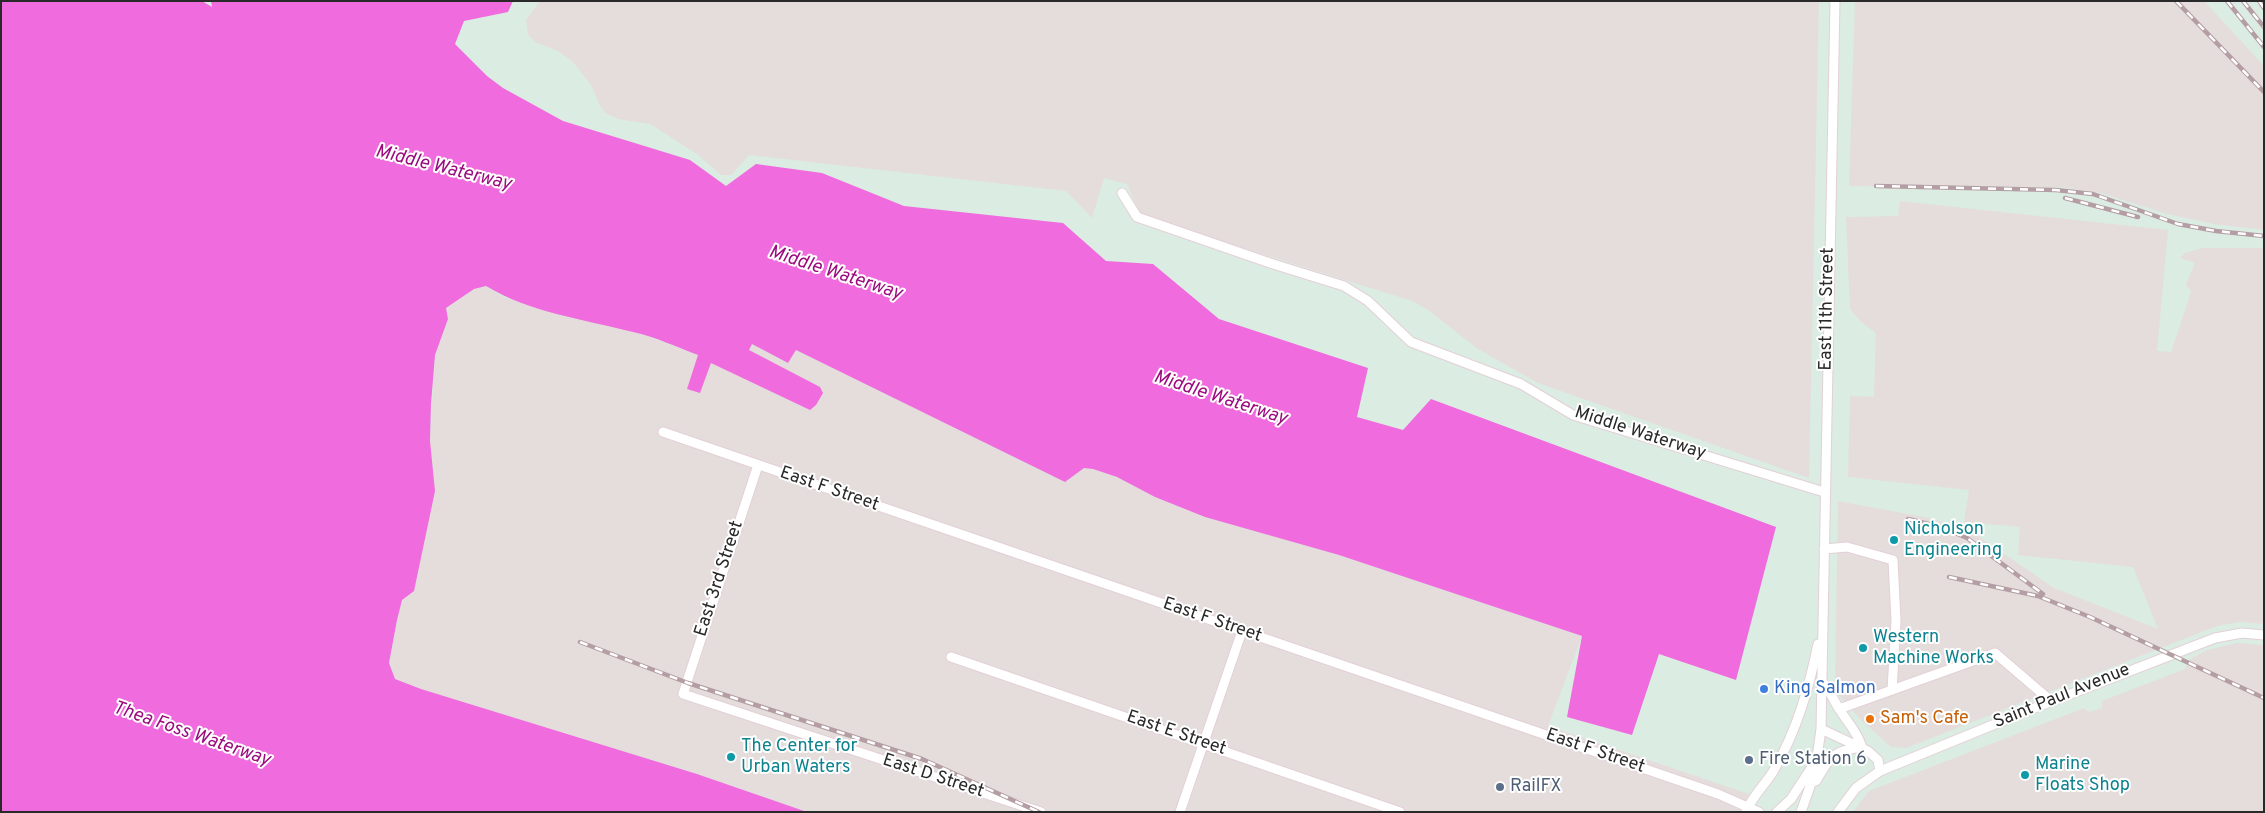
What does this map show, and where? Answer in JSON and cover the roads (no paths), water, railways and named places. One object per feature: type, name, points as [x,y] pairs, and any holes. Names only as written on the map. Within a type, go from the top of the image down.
[{"type":"street","name":"East 11th Street","points":[[1801,812],[1809,793],[1821,729],[1824,492],[1835,1]]},
{"type":"street","name":"Middle Waterway","points":[[1122,193],[1137,217],[1273,264],[1344,286],[1368,301],[1411,342],[1521,384],[1573,415],[1824,492]]},
{"type":"street","name":"East F Street","points":[[663,432],[1718,794],[1747,809],[1759,812]]},
{"type":"street","name":"East 3rd Street","points":[[684,694],[758,465]]},
{"type":"street","points":[[1824,549],[1847,547],[1893,560],[1896,620],[1892,690]]},
{"type":"street","name":"East 11th Street","points":[[1747,809],[1773,772],[1804,705],[1822,616]]},
{"type":"street","points":[[1180,812],[1242,631]]},
{"type":"street","name":"Saint Paul Avenue","points":[[1880,771],[2051,701],[2215,638],[2242,633],[2264,635]]},
{"type":"street","points":[[1839,710],[1995,653],[2051,701]]},
{"type":"street","name":"East E Street","points":[[951,658],[1400,812]]},
{"type":"street","points":[[1821,680],[1832,693],[1839,710],[1854,728],[1862,747]]},
{"type":"street","name":"East D Street","points":[[684,694],[1041,812]]},
{"type":"street","points":[[1821,729],[1862,747],[1878,760],[1880,771],[1856,788],[1838,812]]},
{"type":"street","points":[[1777,812],[1791,799],[1809,774],[1816,760],[1819,746]]},
{"type":"street","points":[[1809,793],[1824,766],[1836,752],[1862,747]]},
{"type":"water","name":"Thea Foss Waterway","points":[[1,1],[202,1],[212,7],[211,1],[513,1],[508,12],[464,21],[455,44],[487,76],[503,88],[563,121],[690,160],[726,186],[756,164],[822,173],[904,206],[1063,223],[1106,261],[1153,264],[1219,319],[1368,368],[1357,417],[1403,430],[1431,399],[1776,527],[1736,680],[1659,654],[1632,735],[1567,717],[1582,636],[1339,555],[1205,517],[1155,497],[1117,477],[1093,469],[1084,468],[1065,482],[796,350],[788,363],[752,344],[749,350],[820,387],[823,393],[816,405],[810,410],[711,363],[700,393],[687,389],[698,355],[641,334],[539,309],[521,303],[486,286],[474,289],[446,308],[448,319],[435,355],[430,441],[435,491],[414,591],[402,600],[397,620],[389,663],[395,679],[421,689],[697,774],[807,812],[1,812]]},
{"type":"railway","points":[[2176,1],[2264,92]]},
{"type":"railway","points":[[2227,1],[2264,47]]},
{"type":"railway","points":[[2243,1],[2264,27]]},
{"type":"railway","points":[[2259,1],[2264,8]]},
{"type":"railway","points":[[1876,186],[2056,190],[2093,194],[2178,224],[2216,231],[2264,236]]},
{"type":"railway","points":[[2065,198],[2138,217]]},
{"type":"railway","points":[[1908,519],[1941,527],[1967,538],[2043,594]]},
{"type":"railway","points":[[1949,577],[2038,596],[2090,617],[2264,698]]},
{"type":"railway","points":[[580,642],[688,683],[922,759],[1039,812]]},
{"type":"place","name":"Nicholson Engineering","points":[[1894,540]]},
{"type":"place","name":"Western Machine Works","points":[[1863,648]]},
{"type":"place","name":"King Salmon","points":[[1764,689]]},
{"type":"place","name":"Sam's Cafe","points":[[1870,719]]},
{"type":"place","name":"The Center for Urban Waters","points":[[731,757]]},
{"type":"place","name":"Fire Station 6","points":[[1749,760]]},
{"type":"place","name":"Marine Floats Shop","points":[[2025,775]]},
{"type":"place","name":"RailFX","points":[[1500,787]]}]
